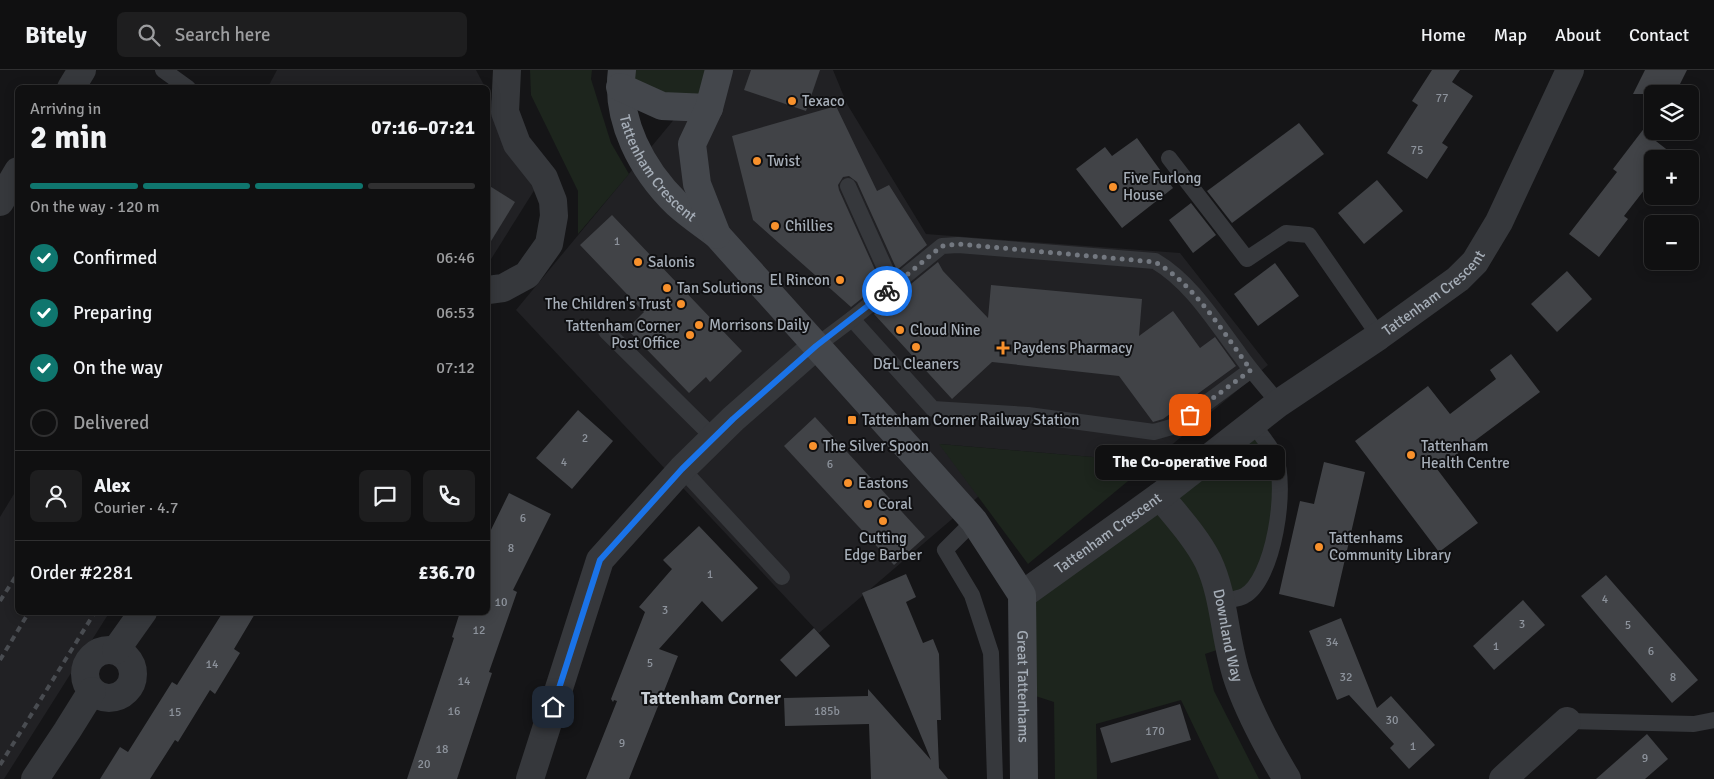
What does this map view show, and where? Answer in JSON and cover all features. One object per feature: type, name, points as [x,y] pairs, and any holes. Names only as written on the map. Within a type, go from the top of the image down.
[{"type":"main road","name":"Tattenham Crescent","points":[[717,235],[697,184],[692,144],[709,108],[719,70]]},
{"type":"main road","name":"Tattenham Crescent","points":[[621,79],[662,106],[709,108]]},
{"type":"main road","name":"Tattenham Crescent","points":[[621,79],[628,128],[643,163],[677,204],[717,235],[896,432],[974,521],[1022,595]]},
{"type":"main road","name":"Great Tattenhams","points":[[1022,595],[1024,779]]},
{"type":"street","points":[[73,85],[82,70]]},
{"type":"street","points":[[490,290],[504,288],[527,275],[549,244],[554,216],[552,202],[544,178],[517,144],[505,112],[507,70]]},
{"type":"street","name":"Tattenham Crescent","points":[[1022,595],[1160,496],[1279,404],[1379,336],[1458,279],[1474,262],[1499,222],[1570,70]]},
{"type":"street","points":[[0,202],[15,176]]},
{"type":"street","points":[[530,779],[600,560],[682,469],[816,346]]},
{"type":"street","name":"Downland Way","points":[[1160,496],[1192,536],[1208,561],[1222,602],[1229,646],[1239,683],[1259,727],[1287,779]]},
{"type":"street","points":[[116,650],[141,615]]},
{"type":"street","points":[[116,650],[129,659],[134,675],[128,690],[122,695],[106,698],[98,696],[92,691],[85,677],[88,661],[100,651],[116,650]]},
{"type":"street","points":[[35,779],[92,691]]},
{"type":"street","points":[[1503,779],[1567,721]]},
{"type":"lane","points":[[163,70],[184,85]]},
{"type":"lane","points":[[1169,158],[1247,259],[1286,233],[1309,235],[1379,336]]},
{"type":"lane","points":[[848,186],[893,286]]},
{"type":"lane","points":[[816,346],[942,246],[958,244],[1155,262],[1170,270],[1204,307],[1279,404]]},
{"type":"lane","points":[[852,319],[933,409],[1028,415],[1154,432],[1175,426],[1251,370]]},
{"type":"lane","points":[[606,331],[714,438]]},
{"type":"lane","points":[[1222,602],[1244,596],[1259,580],[1270,555],[1280,499],[1279,476],[1275,457],[1254,424]]},
{"type":"lane","points":[[682,469],[782,576]]},
{"type":"lane","points":[[974,521],[945,550],[972,595],[992,653],[995,779]]},
{"type":"lane","points":[[1567,721],[1694,724],[1714,720]]},
{"type":"shaded area","points":[[277,70],[476,70],[484,85],[269,85]]},
{"type":"shaded area","points":[[530,70],[592,70],[591,79],[611,143],[629,174],[578,234],[578,191],[531,95]]},
{"type":"shaded area","points":[[622,70],[719,70],[709,108],[662,106]]},
{"type":"shaded area","points":[[715,70],[833,70],[847,104],[926,234],[1180,253],[1268,365],[1151,462],[940,444],[979,496],[819,633],[516,310]]},
{"type":"shaded area","points":[[490,97],[535,189],[490,261]]},
{"type":"shaded area","points":[[1254,424],[1279,476],[1259,580],[1222,602],[1229,646],[1205,654],[1214,691],[1259,779],[1219,779],[1181,700],[1096,724],[1097,779],[1055,779],[1054,702],[1023,692],[1022,595]]},
{"type":"shaded area","points":[[939,444],[1151,462],[1028,564]]},
{"type":"shaded area","points":[[15,492],[15,615],[108,615],[4,779],[0,779],[0,517]]},
{"type":"building","name":"Texaco","points":[[751,70],[820,70],[806,111],[744,90]]},
{"type":"building","points":[[1432,70],[1460,70],[1452,82],[1473,96],[1442,143],[1448,147],[1427,179],[1387,153],[1418,105],[1412,101]]},
{"type":"building","points":[[1645,70],[1687,70],[1680,85],[1644,85],[1644,94],[1633,94]]},
{"type":"building","points":[[836,106],[877,191],[889,185],[927,245],[897,270],[857,182],[849,176],[843,177],[838,185],[839,190],[881,283],[851,307],[753,220],[732,136]]},
{"type":"building","points":[[1299,123],[1324,154],[1232,223],[1207,191]]},
{"type":"building","points":[[1644,128],[1644,140],[1655,140],[1667,150],[1644,150],[1644,190],[1624,216],[1628,219],[1599,257],[1569,234],[1617,172],[1613,169]]},
{"type":"building","points":[[1137,138],[1173,188],[1122,228],[1076,169],[1105,147],[1112,156]]},
{"type":"building","points":[[1377,180],[1403,211],[1364,244],[1338,213]]},
{"type":"building","points":[[490,186],[515,202],[490,243]]},
{"type":"building","points":[[1191,203],[1216,235],[1193,253],[1169,220]]},
{"type":"building","points":[[612,215],[742,351],[710,382],[706,377],[689,393],[627,329],[644,312],[580,245]]},
{"type":"building","points":[[938,262],[943,271],[988,318],[991,285],[1142,299],[1139,336],[1173,311],[1200,348],[1215,337],[1236,366],[1163,419],[1153,422],[1119,376],[992,362],[952,399],[874,314]]},
{"type":"building","points":[[1275,263],[1299,296],[1258,326],[1234,294]]},
{"type":"building","points":[[1567,271],[1592,299],[1557,332],[1531,304]]},
{"type":"building","name":"Tattenham Health Centre","points":[[1511,354],[1540,392],[1437,469],[1478,523],[1439,552],[1355,441],[1428,386],[1450,414],[1496,379],[1490,370]]},
{"type":"building","points":[[578,410],[613,441],[572,489],[536,458]]},
{"type":"building","points":[[815,417],[925,537],[894,565],[784,446]]},
{"type":"building","name":"Tattenhams Community Library","points":[[1324,462],[1365,472],[1334,607],[1279,594],[1300,501],[1314,504]]},
{"type":"building","points":[[509,493],[551,514],[513,590],[517,592],[489,672],[492,673],[457,779],[407,779],[454,638],[452,637],[459,615],[490,615],[490,532]]},
{"type":"building","points":[[699,526],[758,588],[722,622],[702,601],[659,649],[678,656],[629,779],[586,779],[617,701],[614,700],[613,702],[611,699],[645,612],[639,607],[672,569],[663,560]]},
{"type":"building","points":[[906,574],[916,597],[906,602],[923,643],[933,639],[939,654],[941,720],[937,720],[939,768],[948,779],[871,779],[869,724],[785,726],[784,698],[868,696],[868,689],[931,760],[862,593]]},
{"type":"building","points":[[1606,575],[1698,680],[1672,703],[1581,596]]},
{"type":"building","points":[[1523,600],[1545,625],[1494,670],[1473,646]]},
{"type":"building","points":[[221,615],[254,615],[234,649],[240,653],[215,694],[210,690],[178,742],[175,740],[150,779],[100,779],[120,747],[128,752],[172,682],[177,685]]},
{"type":"building","points":[[1341,618],[1377,708],[1391,696],[1435,745],[1409,769],[1390,748],[1394,744],[1349,695],[1337,700],[1309,631]]},
{"type":"building","points":[[814,628],[830,646],[796,677],[780,660]]},
{"type":"building","points":[[1180,704],[1191,740],[1111,763],[1100,728]]},
{"type":"building","points":[[1647,734],[1668,759],[1645,779],[1596,779]]},
{"type":"railway","points":[[0,601],[15,578]]},
{"type":"railway","points":[[0,660],[27,615]]},
{"type":"railway","points":[[0,765],[93,615]]},
{"type":"way so far","points":[[887,291],[942,246],[958,244],[1155,262],[1170,270],[1204,307],[1251,370],[1190,415]]},
{"type":"place","name":"Texaco","points":[[792,101]]},
{"type":"place","name":"Twist","points":[[757,161]]},
{"type":"place","name":"Five Furlong House","points":[[1113,187]]},
{"type":"place","name":"Chillies","points":[[775,226]]},
{"type":"place","name":"Salonis","points":[[638,262]]},
{"type":"place","name":"El Rincon","points":[[840,280]]},
{"type":"place","name":"Tan Solutions","points":[[667,288]]},
{"type":"place","name":"The Children's Trust","points":[[681,304]]},
{"type":"place","name":"Morrisons Daily","points":[[699,325]]},
{"type":"place","name":"Cloud Nine","points":[[900,330]]},
{"type":"place","name":"Tattenham Corner Post Office","points":[[690,335]]},
{"type":"place","name":"D&L Cleaners","points":[[916,347]]},
{"type":"place","name":"Paydens Pharmacy","points":[[1003,348]]},
{"type":"place","name":"The Co-operative Food","points":[[1190,415]]},
{"type":"place","name":"Tattenham Corner Railway Station","points":[[852,420]]},
{"type":"place","name":"The Silver Spoon","points":[[813,446]]},
{"type":"place","name":"Tattenham Health Centre","points":[[1411,455]]},
{"type":"place","name":"Eastons","points":[[848,483]]},
{"type":"place","name":"Coral","points":[[868,504]]},
{"type":"place","name":"Cutting Edge Barber","points":[[883,521]]},
{"type":"place","name":"Tattenhams Community Library","points":[[1319,547]]},
{"type":"district","name":"Tattenham Corner","points":[[711,698]]},
{"type":"route","points":[[553,707],[600,560],[682,469],[733,419],[816,346],[887,291]]}]
